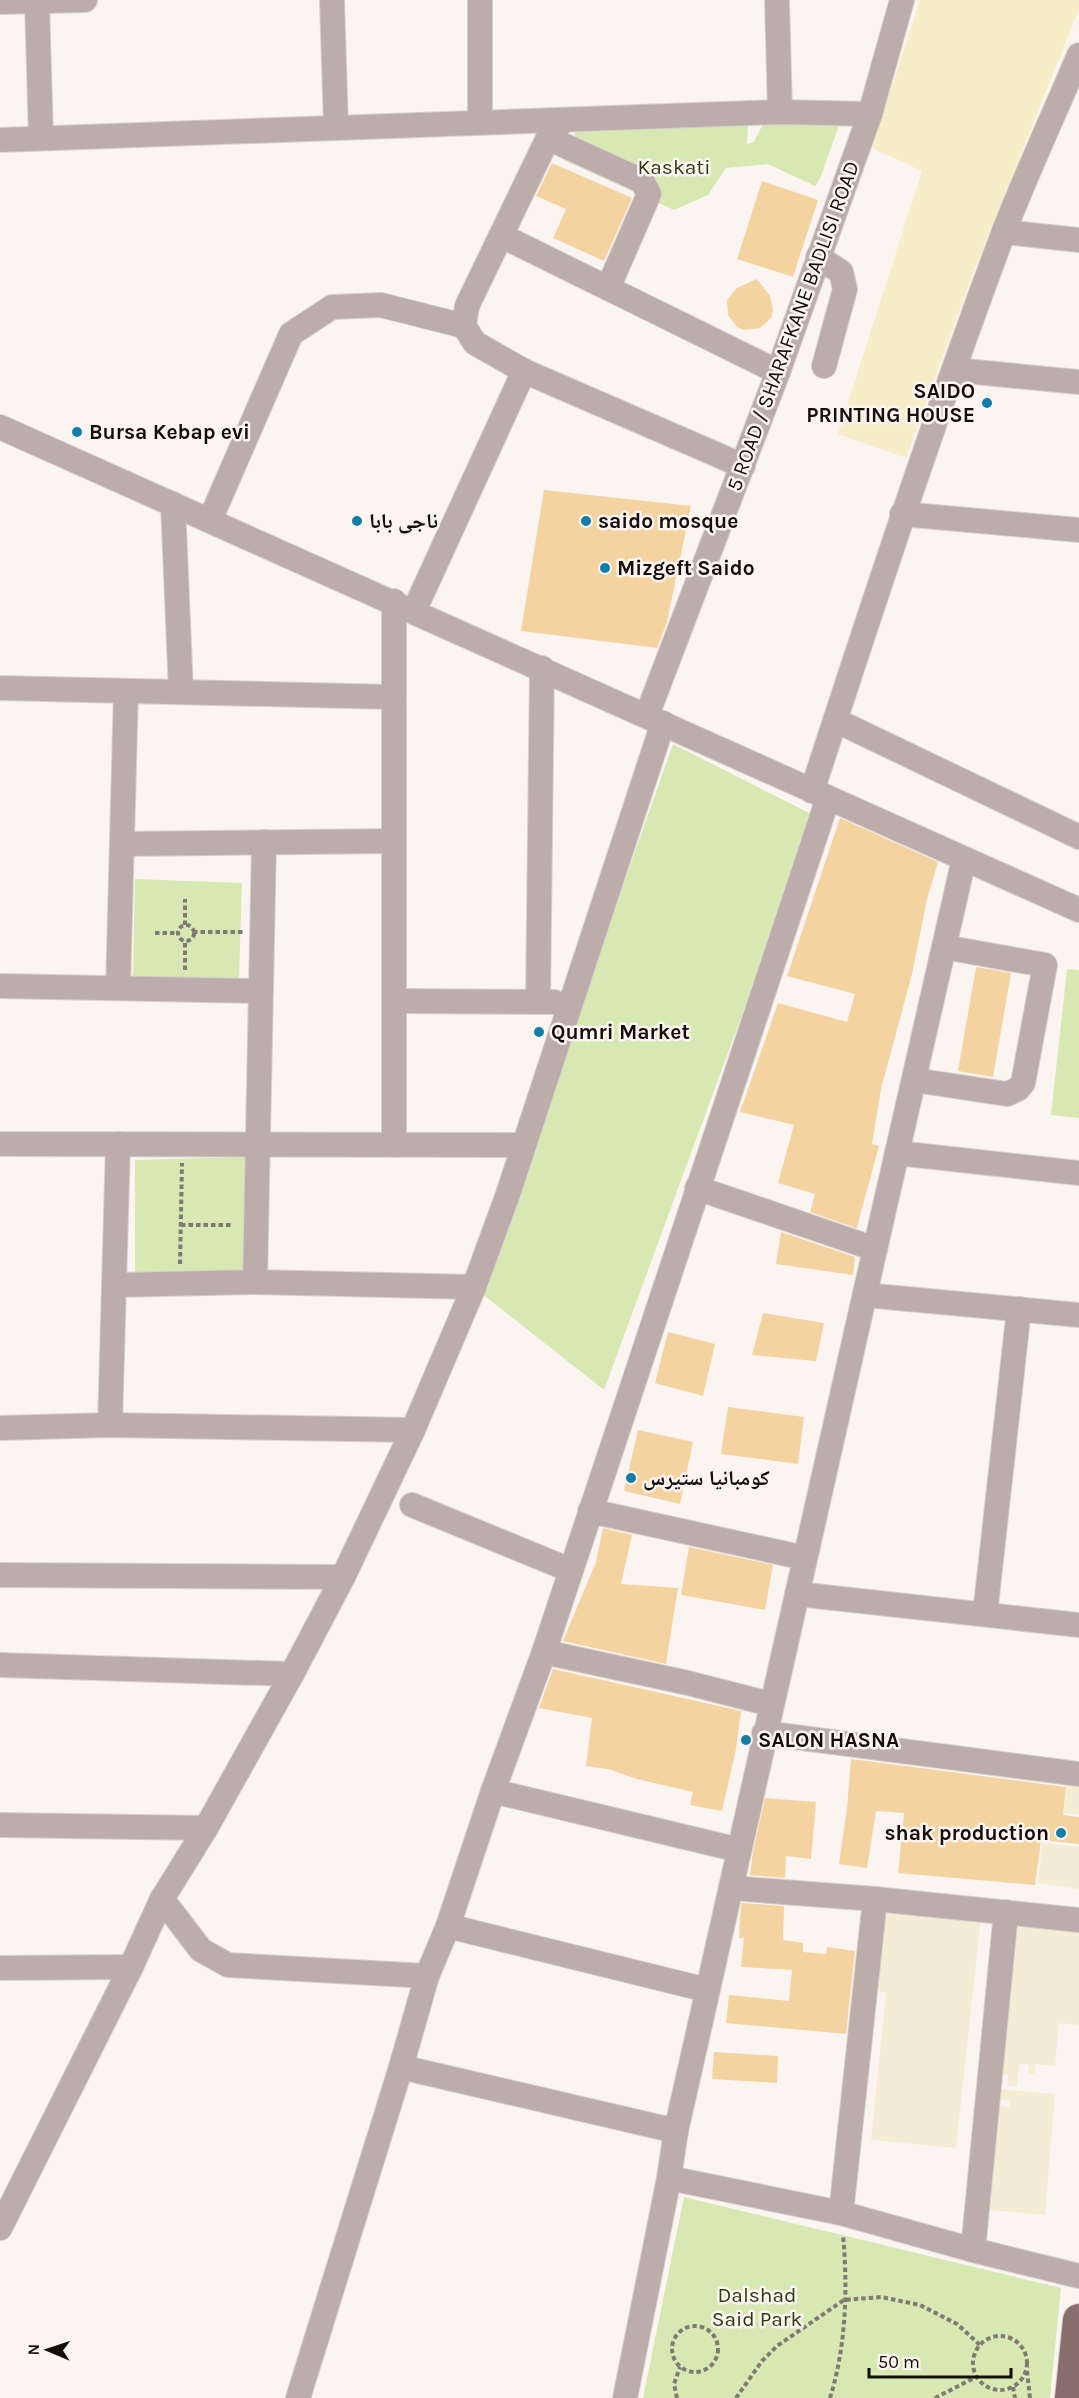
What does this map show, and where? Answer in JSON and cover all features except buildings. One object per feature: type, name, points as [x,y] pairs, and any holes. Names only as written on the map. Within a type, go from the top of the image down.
[{"type":"main road","points":[[1071,2398],[1079,2320]]},
{"type":"street","points":[[0,2],[86,0]]},
{"type":"street","points":[[332,0],[336,127]]},
{"type":"street","points":[[480,0],[480,122]]},
{"type":"street","points":[[777,0],[780,112]]},
{"type":"street","name":"5 ROAD / SHARAFKANE BADLISI ROAD","points":[[0,2228],[131,1968],[162,1899],[206,1828],[343,1577],[414,1430],[474,1287],[571,1002],[655,719],[742,466],[870,114],[902,0]]},
{"type":"street","points":[[37,2],[42,138]]},
{"type":"street","points":[[298,2398],[427,1976],[448,1926],[493,1791],[544,1652],[697,1188],[820,795],[835,720],[902,514],[1004,232],[1079,55]]},
{"type":"street","points":[[0,140],[780,112],[870,114]]},
{"type":"street","points":[[563,120],[548,138],[467,306],[464,326],[475,343],[524,371],[742,466]]},
{"type":"street","points":[[548,138],[642,181],[648,194],[608,288]]},
{"type":"street","points":[[1004,232],[1079,240]]},
{"type":"street","points":[[502,236],[778,372]]},
{"type":"street","points":[[818,257],[841,272],[845,289],[824,366]]},
{"type":"street","points":[[210,520],[291,334],[332,307],[381,305],[464,326]]},
{"type":"street","points":[[954,370],[1079,382]]},
{"type":"street","points":[[394,1145],[392,697],[404,606],[524,371]]},
{"type":"street","points":[[0,427],[1079,910]]},
{"type":"street","points":[[173,504],[181,692]]},
{"type":"street","points":[[902,514],[1079,530]]},
{"type":"street","points":[[538,1002],[542,668]]},
{"type":"street","points":[[0,688],[392,697]]},
{"type":"street","points":[[118,988],[126,691]]},
{"type":"street","points":[[835,720],[1079,837]]},
{"type":"street","points":[[122,844],[393,841]]},
{"type":"street","points":[[255,1282],[264,843]]},
{"type":"street","points":[[625,2398],[669,2178],[676,2131],[770,1704],[806,1558],[964,859]]},
{"type":"street","points":[[914,1080],[1007,1094],[1023,1083],[1045,965],[944,947]]},
{"type":"street","points":[[0,986],[261,991]]},
{"type":"street","points":[[395,1001],[571,1002]]},
{"type":"street","points":[[0,1144],[524,1145]]},
{"type":"street","points":[[110,1425],[118,1144]]},
{"type":"street","points":[[897,1153],[1079,1173]]},
{"type":"street","points":[[697,1188],[875,1250]]},
{"type":"street","points":[[114,1286],[255,1282],[474,1287]]},
{"type":"street","points":[[865,1295],[1079,1315]]},
{"type":"street","points":[[985,1614],[1019,1309]]},
{"type":"street","points":[[0,1428],[110,1425],[414,1430]]},
{"type":"street","points":[[411,1505],[570,1570]]},
{"type":"street","points":[[590,1511],[806,1558]]},
{"type":"street","points":[[0,1575],[343,1577]]},
{"type":"street","points":[[797,1594],[1079,1625]]},
{"type":"street","points":[[544,1652],[688,1683],[770,1704]]},
{"type":"street","points":[[0,1665],[292,1674]]},
{"type":"street","points":[[764,1732],[1079,1774]]},
{"type":"street","points":[[493,1791],[739,1850]]},
{"type":"street","points":[[0,1825],[206,1828]]},
{"type":"street","points":[[731,1888],[875,1899],[1079,1920]]},
{"type":"street","points":[[162,1899],[201,1950],[228,1965],[427,1976]]},
{"type":"street","points":[[841,2213],[875,1899]]},
{"type":"street","points":[[973,2250],[1006,1912]]},
{"type":"street","points":[[448,1926],[708,1990]]},
{"type":"street","points":[[0,1968],[131,1968]]},
{"type":"street","points":[[401,2067],[676,2131]]},
{"type":"street","points":[[669,2178],[841,2213],[973,2250],[1079,2276]]},
{"type":"path","points":[[185,899],[185,925]]},
{"type":"path","points":[[185,940],[180,938],[179,928],[185,925],[191,927],[193,932]]},
{"type":"path","points":[[193,932],[262,933]]},
{"type":"path","points":[[185,940],[190,938],[193,932]]},
{"type":"path","points":[[155,933],[178,933]]},
{"type":"path","points":[[184,974],[185,940]]},
{"type":"path","points":[[180,1284],[182,1144]]},
{"type":"path","points":[[181,1225],[233,1225]]},
{"type":"path","points":[[830,2398],[837,2374],[844,2300],[841,2213]]},
{"type":"path","points":[[736,2398],[762,2361],[777,2346],[844,2300],[881,2297],[920,2305],[957,2324],[980,2345]]},
{"type":"path","points":[[698,2325],[713,2333],[719,2348],[714,2364],[708,2369],[694,2373],[680,2367],[672,2355],[673,2340],[677,2334],[690,2326],[698,2325]]},
{"type":"path","points":[[1027,2367],[1019,2382],[1013,2387],[1005,2390],[988,2388],[976,2377],[973,2360],[980,2345],[989,2338],[1008,2338],[1022,2349],[1027,2367],[1030,2398]]},
{"type":"path","points":[[677,2398],[674,2384],[680,2367]]},
{"type":"path","points":[[935,2398],[976,2377]]},
{"type":"path","points":[[1013,2387],[1015,2398]]},
{"type":"shaded area","points":[[1068,1762],[1079,1763],[1079,1814],[1064,1813]]},
{"type":"shaded area","points":[[1042,1843],[1079,1847],[1079,1889],[1038,1883]]},
{"type":"shaded area","points":[[886,1899],[982,1909],[956,2148],[871,2140],[886,1993],[877,1991]]},
{"type":"shaded area","points":[[1011,1913],[1079,1920],[1079,2025],[1059,2023],[1055,2066],[1036,2064],[1035,2075],[1028,2074],[1029,2065],[1019,2064],[1017,2086],[1008,2086],[1008,2075],[996,2074]]},
{"type":"shaded area","points":[[998,2089],[1055,2094],[1045,2215],[980,2209],[993,2106],[1010,2107],[1010,2100],[997,2099]]},
{"type":"green space","name":"Kaskati","points":[[840,122],[820,179],[815,186],[768,164],[726,168],[708,195],[674,210],[563,160],[576,132],[748,125],[747,144],[754,142],[763,124]]},
{"type":"green space","points":[[673,744],[815,816],[604,1390],[480,1292]]},
{"type":"green space","points":[[135,879],[242,883],[239,978],[133,980]]},
{"type":"green space","points":[[1067,969],[1079,970],[1079,1118],[1051,1115]]},
{"type":"green space","points":[[245,1157],[244,1273],[135,1276],[135,1160]]},
{"type":"green space","name":"Dalshad Said Park","points":[[684,2197],[1061,2288],[1050,2398],[643,2398]]},
{"type":"sand","points":[[920,0],[1079,0],[1079,9],[973,273],[906,458],[838,434],[922,171],[872,148]]},
{"type":"place","name":"SAIDO PRINTING HOUSE","points":[[987,403]]},
{"type":"place","name":"Bursa Kebap evi","points":[[77,432]]},
{"type":"place","name":"ناجى بابا","points":[[357,521]]},
{"type":"place","name":"saido mosque","points":[[586,521]]},
{"type":"place","name":"Mizgeft Saido","points":[[605,568]]},
{"type":"place","name":"Qumri Market","points":[[539,1032]]},
{"type":"place","name":"كومبانيا ستيرس","points":[[631,1478]]},
{"type":"place","name":"SALON HASNA","points":[[746,1740]]},
{"type":"place","name":"shak production","points":[[1061,1833]]}]
